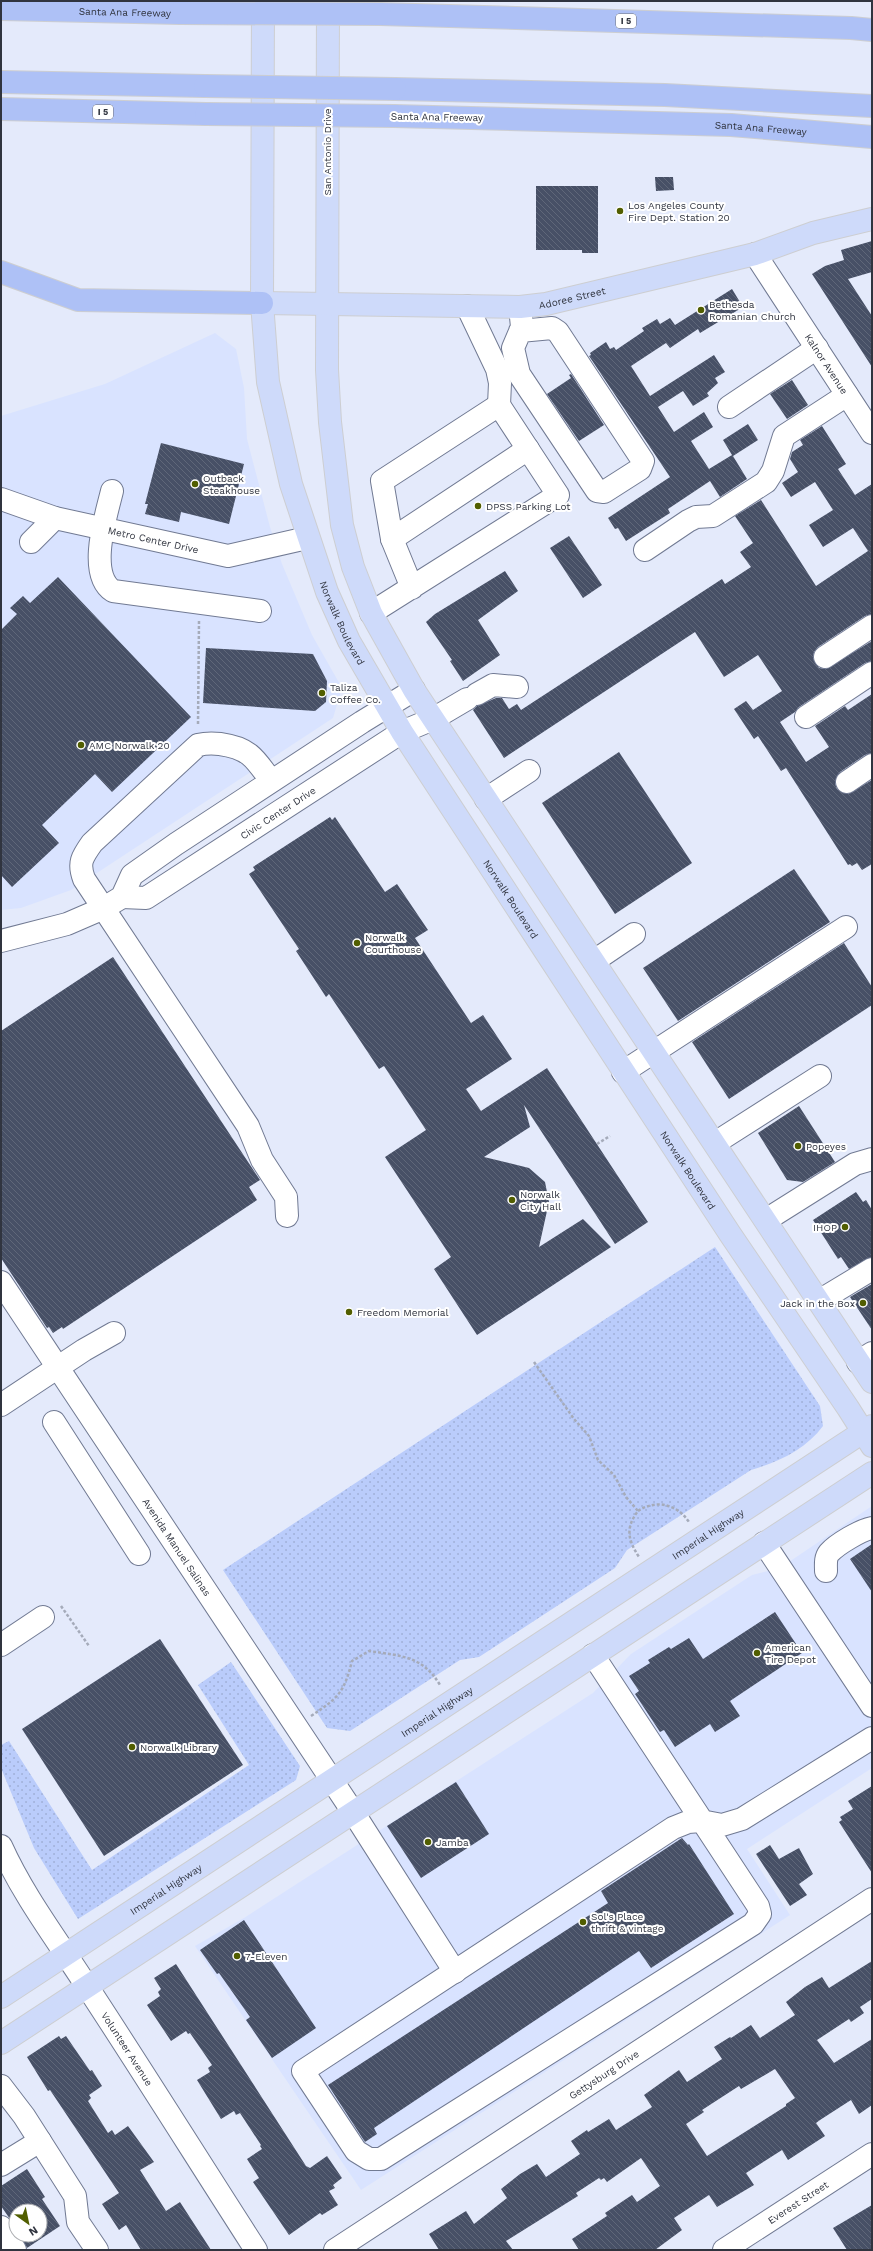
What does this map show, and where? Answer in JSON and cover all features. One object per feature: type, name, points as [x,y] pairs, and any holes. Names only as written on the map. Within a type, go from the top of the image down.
[{"type":"highway","name":"Santa Ana Freeway","points":[[1,9],[180,13],[380,14],[851,28],[872,30]]},
{"type":"highway","points":[[1,82],[665,95],[872,106]]},
{"type":"highway","name":"Santa Ana Freeway","points":[[1,109],[206,114],[394,116],[731,125],[872,137]]},
{"type":"highway","points":[[1,272],[78,300],[262,303]]},
{"type":"main road","points":[[262,303],[263,1]]},
{"type":"main road","name":"San Antonio Drive","points":[[327,303],[328,1]]},
{"type":"main road","name":"Adoree Street","points":[[262,303],[520,307],[546,304],[755,254],[813,233],[872,219]]},
{"type":"main road","name":"Norwalk Boulevard","points":[[262,303],[268,382],[291,484],[307,538],[327,592],[349,641],[386,707],[568,984],[623,1072],[869,1435]]},
{"type":"main road","points":[[327,303],[330,422],[342,525],[353,567],[371,614],[414,690],[819,1301],[865,1358],[872,1382]]},
{"type":"main road","name":"Imperial Highway","points":[[1,1997],[700,1539],[869,1435]]},
{"type":"main road","points":[[1,2043],[872,1472]]},
{"type":"street","name":"Kalnor Avenue","points":[[755,254],[847,396],[871,430]]},
{"type":"street","points":[[371,614],[558,495],[499,405],[500,383],[497,369],[467,306]]},
{"type":"street","points":[[520,307],[522,327],[520,331],[514,348],[519,374],[597,491],[604,492],[640,469],[643,461],[558,332],[552,328],[520,331]]},
{"type":"street","points":[[730,407],[817,348]]},
{"type":"street","points":[[645,550],[688,521],[696,517],[713,516],[766,482],[773,471],[784,436],[847,396]]},
{"type":"street","points":[[412,588],[392,539],[382,481],[499,405]]},
{"type":"street","points":[[392,539],[528,449]]},
{"type":"street","points":[[112,491],[102,529],[100,570],[108,587],[113,591],[260,611]]},
{"type":"street","name":"Metro Center Drive","points":[[1,500],[55,518],[228,556],[307,538]]},
{"type":"street","points":[[31,542],[55,518]]},
{"type":"street","points":[[825,657],[872,626]]},
{"type":"street","points":[[806,717],[872,673]]},
{"type":"street","name":"Civic Center Drive","points":[[1,941],[67,924],[113,903],[146,898],[402,732],[433,719],[493,685],[517,686]]},
{"type":"street","points":[[113,903],[132,875],[271,781],[414,690]]},
{"type":"street","points":[[271,781],[257,760],[248,752],[234,746],[205,743],[198,745],[92,843],[84,854],[80,868],[84,879],[113,903],[248,1126],[262,1160],[286,1197],[287,1216]]},
{"type":"street","points":[[847,782],[872,765]]},
{"type":"street","points":[[486,799],[529,771]]},
{"type":"street","points":[[623,1072],[846,927]]},
{"type":"street","points":[[594,961],[634,934]]},
{"type":"street","points":[[715,1143],[820,1076]]},
{"type":"street","points":[[770,1226],[862,1174],[872,1160]]},
{"type":"street","points":[[819,1301],[872,1269]]},
{"type":"street","name":"Avenida Manuel Salinas","points":[[1,1282],[332,1780],[454,1972]]},
{"type":"street","points":[[1,1405],[58,1367],[114,1333]]},
{"type":"street","points":[[54,1422],[140,1554]]},
{"type":"street","points":[[826,1571],[826,1561],[829,1553],[864,1530],[872,1528]]},
{"type":"street","points":[[764,1543],[869,1696]]},
{"type":"street","points":[[1,1645],[43,1617]]},
{"type":"street","points":[[593,1655],[701,1821],[758,1906],[760,1914],[754,1924],[381,2159],[368,2159],[356,2151],[303,2071],[673,1828],[688,1822],[701,1821],[722,1825],[742,1820],[872,1738]]},
{"type":"street","name":"Volunteer Avenue","points":[[1,1846],[8,1861],[65,1955],[87,1986],[256,2250]]},
{"type":"street","name":"Gettysburg Drive","points":[[335,2250],[872,1899]]},
{"type":"street","points":[[1,2086],[40,2140],[75,2196],[78,2222],[97,2250]]},
{"type":"street","points":[[1,2165],[40,2140]]},
{"type":"street","name":"Everest Street","points":[[724,2250],[872,2154]]},
{"type":"street","points":[[1,2227],[15,2250]]},
{"type":"path","points":[[198,745],[199,602]]},
{"type":"path","points":[[597,1144],[610,1136]]},
{"type":"path","points":[[534,1362],[574,1419],[589,1436],[598,1460],[614,1475],[626,1497],[638,1511]]},
{"type":"path","points":[[648,1573],[629,1539],[631,1520],[638,1511],[646,1506],[655,1504],[665,1505],[677,1509],[684,1515],[700,1539]]},
{"type":"path","points":[[61,1606],[89,1646]]},
{"type":"path","points":[[295,1726],[339,1695],[346,1685],[352,1661],[369,1650],[412,1658],[424,1664],[436,1677],[451,1702]]},
{"type":"shaded area","points":[[215,333],[236,349],[244,388],[247,439],[270,527],[282,564],[312,635],[342,688],[333,718],[71,890],[21,908],[1,910],[1,416],[105,384]]},
{"type":"shaded area","points":[[715,1247],[820,1406],[823,1426],[809,1441],[791,1454],[772,1463],[751,1470],[627,1550],[615,1568],[479,1657],[460,1660],[350,1731],[327,1728],[223,1570]]},
{"type":"shaded area","points":[[872,1506],[872,1768],[747,1849],[790,1915],[361,2190],[195,1946],[244,1918],[593,1693],[631,1654],[752,1575],[780,1568]]},
{"type":"shaded area","points":[[231,1662],[300,1766],[296,1780],[78,1919],[34,1848],[1,1768],[1,1745],[9,1741],[92,1870],[249,1765],[198,1685]]},
{"type":"building","points":[[655,177],[673,177],[674,190],[656,191]]},
{"type":"building","points":[[536,186],[598,186],[598,253],[582,253],[582,250],[536,250]]},
{"type":"building","points":[[872,241],[872,272],[848,279],[872,316],[872,367],[812,274],[825,266],[844,260],[841,250]]},
{"type":"building","points":[[732,289],[743,307],[700,333],[698,329],[670,348],[666,343],[631,366],[650,396],[714,355],[725,372],[715,378],[718,383],[707,393],[709,396],[693,406],[683,391],[658,407],[674,432],[704,412],[713,427],[691,441],[709,469],[732,455],[723,440],[748,424],[758,440],[733,456],[747,479],[720,497],[710,481],[668,509],[670,513],[626,541],[618,528],[615,529],[608,518],[670,477],[589,356],[591,355],[590,353],[606,342],[610,349],[614,347],[616,350],[644,331],[642,328],[657,319],[660,324],[670,318],[675,325]]},
{"type":"building","points":[[571,374],[604,425],[579,441],[547,394],[571,378],[569,375]]},
{"type":"building","points":[[792,380],[808,405],[787,419],[770,394]]},
{"type":"building","points":[[822,426],[846,464],[838,469],[855,495],[872,484],[872,614],[865,616],[818,647],[814,652],[813,658],[819,668],[826,669],[872,641],[872,661],[865,663],[799,707],[795,712],[780,722],[806,762],[829,747],[815,726],[845,706],[848,710],[872,694],[872,753],[865,755],[840,772],[835,783],[837,789],[848,794],[872,780],[872,864],[862,870],[857,863],[852,866],[850,864],[848,865],[786,768],[781,771],[758,736],[754,739],[734,709],[746,701],[753,710],[782,691],[758,655],[724,677],[695,632],[504,758],[473,710],[477,706],[496,698],[502,698],[509,709],[517,704],[521,710],[722,579],[725,584],[751,567],[740,552],[753,543],[735,516],[761,500],[816,586],[868,551],[853,528],[823,547],[809,525],[833,510],[815,482],[791,497],[782,483],[798,472],[790,459],[792,452],[803,445],[800,440]]},
{"type":"building","name":"Outback Steakhouse","points":[[161,443],[244,464],[229,524],[181,512],[179,522],[145,514],[148,504],[145,504]]},
{"type":"building","points":[[569,536],[602,585],[583,598],[550,548]]},
{"type":"building","points":[[505,571],[518,591],[478,620],[500,655],[463,681],[450,661],[452,660],[426,622],[435,614]]},
{"type":"building","name":"AMC Norwalk 20","points":[[58,577],[191,717],[112,792],[95,774],[42,825],[59,843],[12,887],[1,875],[1,630],[17,614],[10,608],[23,596],[30,603]]},
{"type":"building","points":[[206,648],[313,654],[327,681],[326,702],[315,711],[203,703]]},
{"type":"building","points":[[619,752],[692,863],[615,914],[542,803]]},
{"type":"building","points":[[330,817],[332,820],[335,817],[385,892],[397,884],[428,930],[415,938],[471,1023],[483,1015],[512,1059],[466,1089],[481,1111],[547,1068],[648,1222],[615,1244],[524,1105],[530,1127],[484,1157],[529,1168],[545,1182],[549,1202],[539,1247],[583,1219],[611,1247],[477,1335],[434,1269],[451,1257],[385,1157],[426,1130],[384,1066],[379,1069],[329,994],[326,997],[296,951],[299,949],[249,874],[255,870],[253,867]]},
{"type":"building","points":[[794,869],[830,922],[678,1021],[643,968]]},
{"type":"building","points":[[844,943],[872,987],[872,1005],[729,1099],[692,1042]]},
{"type":"building","points":[[113,957],[260,1180],[249,1187],[257,1200],[63,1329],[62,1327],[53,1333],[49,1327],[47,1328],[1,1258],[1,1031]]},
{"type":"building","name":"Popeyes","points":[[799,1106],[835,1162],[803,1182],[787,1180],[758,1133]]},
{"type":"building","name":"IHOP","points":[[856,1192],[863,1202],[866,1200],[872,1210],[872,1257],[849,1269],[841,1257],[838,1259],[813,1220]]},
{"type":"building","name":"Jack in the Box","points":[[872,1284],[872,1330],[850,1297]]},
{"type":"building","points":[[872,1544],[872,1592],[850,1559]]},
{"type":"building","points":[[775,1612],[802,1653],[730,1701],[740,1716],[715,1732],[710,1724],[675,1747],[664,1730],[660,1732],[635,1694],[639,1691],[629,1676],[650,1663],[648,1660],[669,1647],[671,1649],[689,1638],[703,1659]]},
{"type":"building","name":"Norwalk Library","points":[[160,1639],[243,1765],[104,1856],[22,1729]]},
{"type":"building","points":[[456,1782],[489,1834],[421,1878],[387,1826]]},
{"type":"building","points":[[872,1786],[872,1873],[839,1822],[842,1820],[840,1817],[853,1809],[848,1801]]},
{"type":"building","points":[[682,1838],[688,1845],[689,1844],[734,1914],[651,1968],[639,1951],[374,2128],[377,2134],[365,2142],[328,2085],[608,1903],[601,1891]]},
{"type":"building","points":[[770,1845],[779,1859],[799,1848],[813,1874],[799,1884],[807,1895],[790,1906],[756,1854]]},
{"type":"building","points":[[244,1920],[316,2028],[272,2058],[246,2020],[250,2017],[219,1973],[217,1974],[200,1950]]},
{"type":"building","points":[[872,1961],[872,1999],[860,2007],[864,2013],[851,2022],[849,2019],[817,2040],[834,2063],[872,2039],[872,2105],[859,2114],[851,2100],[820,2120],[816,2123],[825,2136],[788,2160],[782,2150],[746,2173],[754,2185],[717,2207],[709,2195],[674,2218],[682,2230],[655,2250],[579,2250],[572,2239],[607,2216],[605,2213],[632,2195],[637,2202],[660,2186],[641,2158],[607,2182],[604,2178],[601,2180],[599,2178],[576,2193],[578,2196],[506,2241],[513,2250],[439,2250],[429,2234],[466,2211],[474,2224],[507,2198],[501,2189],[520,2174],[537,2164],[546,2177],[580,2154],[571,2141],[587,2130],[588,2132],[609,2119],[616,2130],[652,2107],[644,2095],[679,2070],[687,2082],[722,2059],[714,2047],[751,2025],[760,2038],[795,2015],[786,2002],[805,1987],[822,1977],[829,1988]],"holes":[[[775,2069],[795,2098],[786,2104],[786,2106],[707,2156],[686,2124],[704,2112],[702,2110],[739,2086],[741,2089]]]},
{"type":"building","points":[[176,1964],[306,2166],[310,2168],[327,2156],[342,2178],[333,2185],[335,2188],[329,2191],[338,2205],[322,2215],[320,2213],[289,2235],[253,2182],[259,2178],[247,2159],[262,2149],[260,2146],[261,2145],[240,2113],[236,2115],[234,2111],[221,2119],[197,2080],[210,2072],[208,2068],[212,2065],[190,2033],[188,2034],[186,2031],[171,2041],[147,2005],[160,1996],[158,1992],[161,1989],[154,1978]]},
{"type":"building","points":[[59,2036],[61,2039],[66,2036],[90,2071],[92,2070],[102,2086],[89,2095],[91,2098],[88,2101],[108,2133],[112,2130],[115,2135],[128,2126],[154,2162],[140,2170],[166,2211],[180,2202],[211,2250],[141,2250],[126,2225],[119,2230],[102,2204],[119,2193],[50,2090],[48,2091],[27,2057]]},
{"type":"building","points":[[27,2169],[45,2197],[42,2199],[45,2203],[8,2203],[8,2216],[1,2206],[1,2186]]},
{"type":"building","points":[[872,2205],[872,2250],[847,2250],[833,2228]]},
{"type":"building","points":[[48,2208],[60,2226],[48,2234]]},
{"type":"building","points":[[24,2243],[34,2243],[27,2248]]},
{"type":"place","name":"Los Angeles County Fire Dept. Station 20","points":[[620,211]]},
{"type":"place","name":"Bethesda Romanian Church","points":[[701,310]]},
{"type":"place","name":"Outback Steakhouse","points":[[195,484]]},
{"type":"place","name":"DPSS Parking Lot","points":[[478,506]]},
{"type":"place","name":"Taliza Coffee Co.","points":[[322,693]]},
{"type":"place","name":"AMC Norwalk 20","points":[[81,745]]},
{"type":"place","name":"Norwalk Courthouse","points":[[357,943]]},
{"type":"place","name":"Popeyes","points":[[798,1146]]},
{"type":"place","name":"Norwalk City Hall","points":[[512,1200]]},
{"type":"place","name":"IHOP","points":[[845,1227]]},
{"type":"place","name":"Jack in the Box","points":[[863,1303]]},
{"type":"place","name":"Freedom Memorial","points":[[349,1312]]},
{"type":"place","name":"American Tire Depot","points":[[757,1653]]},
{"type":"place","name":"Norwalk Library","points":[[132,1747]]},
{"type":"place","name":"Jamba","points":[[428,1842]]},
{"type":"place","name":"Sol's Place thrift & vintage","points":[[583,1922]]},
{"type":"place","name":"7-Eleven","points":[[237,1956]]}]
